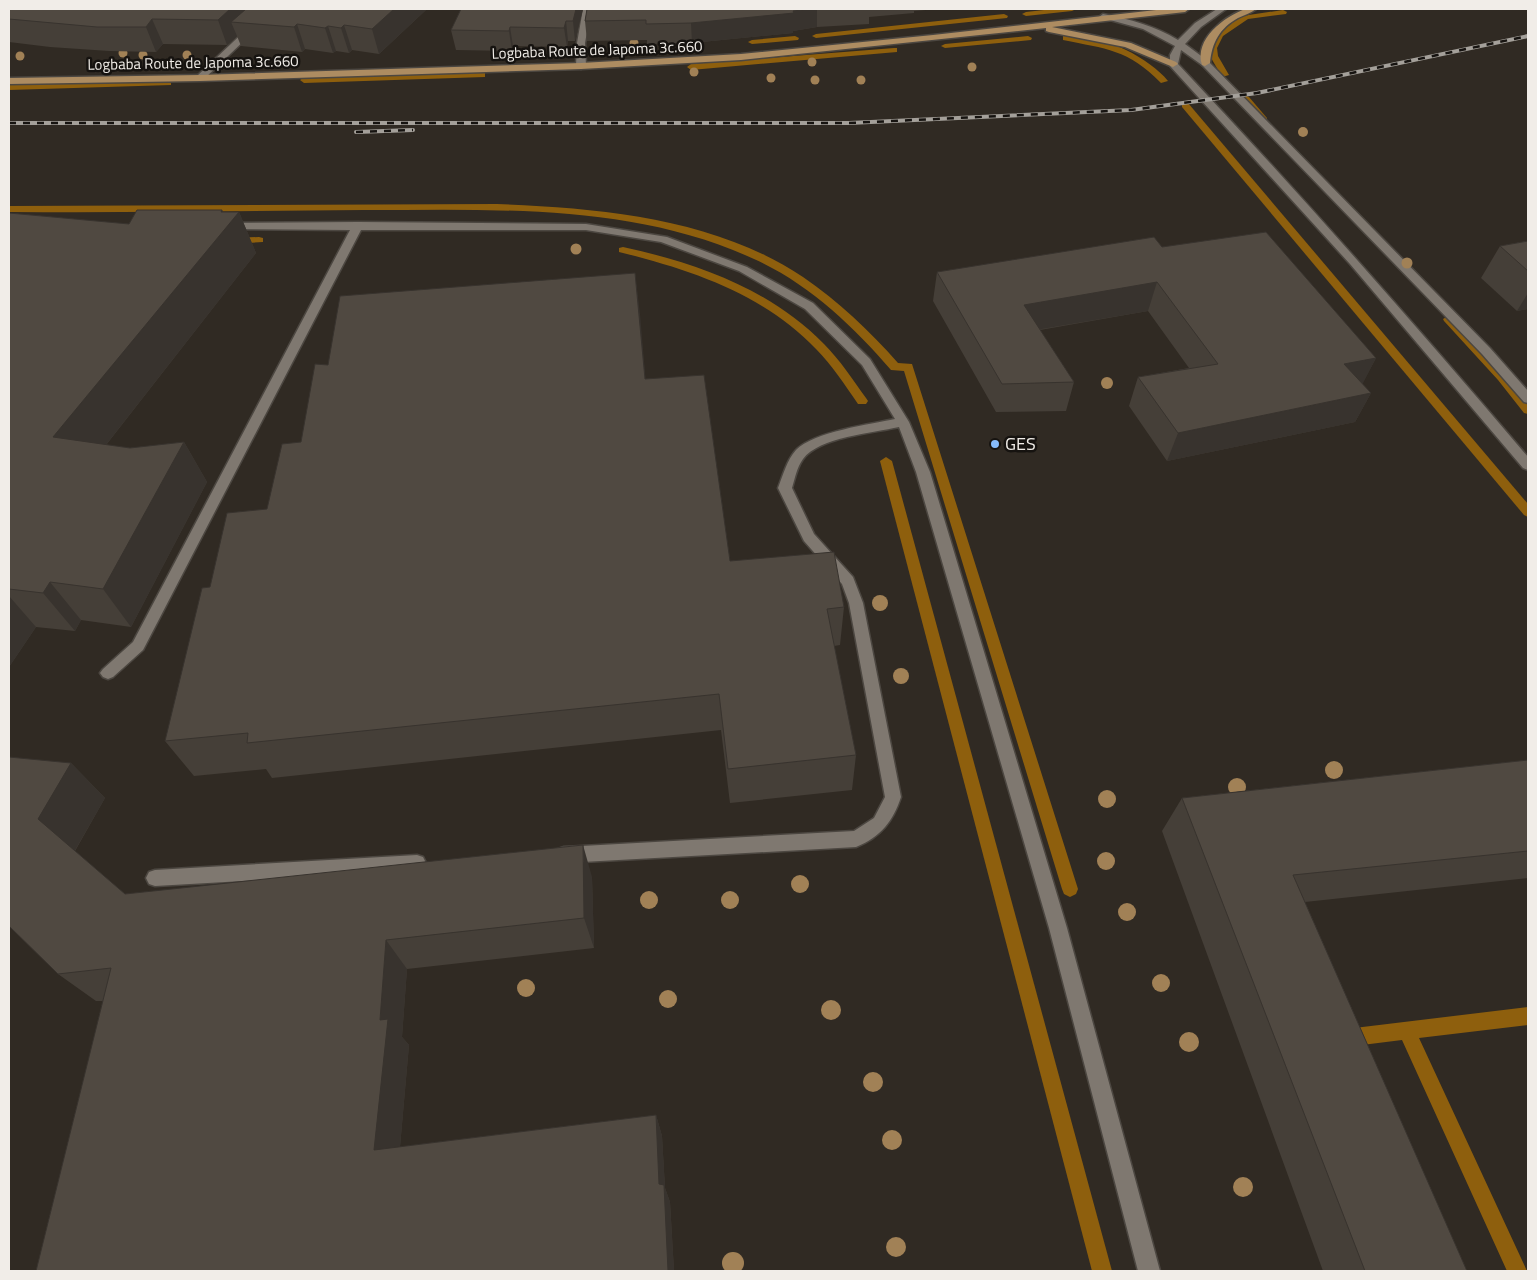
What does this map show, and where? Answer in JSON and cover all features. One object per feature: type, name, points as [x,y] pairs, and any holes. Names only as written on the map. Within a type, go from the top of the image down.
[{"type":"main road","name":"Logbaba Route de Japoma 3c.660","points":[[9,81],[200,78],[582,66],[742,57],[932,38],[1185,9]]},
{"type":"main road","points":[[1206,63],[1208,42],[1220,27],[1232,17],[1252,9]]},
{"type":"main road","points":[[1028,26],[1093,36],[1129,44],[1146,50],[1173,64]]},
{"type":"street","points":[[200,78],[273,9]]},
{"type":"street","points":[[582,66],[581,44],[587,9]]},
{"type":"street","points":[[1222,9],[1203,22],[1180,43],[1174,54],[1173,64],[1235,130],[1426,344],[1528,465]]},
{"type":"street","points":[[1104,17],[1139,24],[1180,43],[1206,63],[1486,351],[1528,399]]},
{"type":"street","points":[[108,673],[138,646],[358,225]]},
{"type":"street","points":[[210,226],[586,227],[662,239],[744,269],[810,306],[866,362],[903,422],[923,472],[1058,928],[1148,1271]]},
{"type":"street","points":[[550,856],[856,839],[875,828],[886,817],[893,797],[856,604],[848,580],[809,537],[785,488],[795,462],[805,449],[821,441],[903,422]]},
{"type":"street","points":[[155,878],[432,862]]},
{"type":"building","points":[[9,9],[230,9],[218,20],[152,19],[146,27],[97,27],[9,19]]},
{"type":"building","points":[[246,9],[394,9],[372,29],[344,25],[341,28],[328,26],[325,28],[297,24],[294,27],[231,22]]},
{"type":"building","points":[[461,9],[576,9],[573,21],[566,21],[564,28],[510,27],[509,31],[451,30]]},
{"type":"building","points":[[587,9],[811,9],[793,11],[794,13],[691,23],[646,24],[646,20],[585,21]]},
{"type":"building","points":[[137,210],[222,210],[221,212],[239,212],[53,437],[130,448],[184,442],[103,589],[50,582],[43,593],[9,589],[9,213],[129,224]]},
{"type":"building","points":[[1266,232],[1376,358],[1344,364],[1371,393],[1178,433],[1138,377],[1218,364],[1157,282],[1024,305],[1074,382],[1002,384],[937,272],[1154,237],[1162,247]]},
{"type":"building","points":[[1528,241],[1528,271],[1500,246]]},
{"type":"building","points":[[635,273],[645,379],[704,375],[730,561],[834,552],[844,607],[827,609],[856,755],[728,769],[719,694],[247,743],[248,733],[165,741],[202,588],[210,587],[227,513],[267,509],[282,444],[301,442],[315,364],[328,365],[340,296]]},
{"type":"building","points":[[9,757],[71,763],[38,819],[125,894],[583,845],[584,918],[386,940],[380,1020],[388,1019],[374,1150],[656,1115],[659,1184],[664,1185],[668,1271],[36,1271],[111,968],[58,974],[9,926]]},
{"type":"building","points":[[1528,760],[1528,851],[1293,875],[1467,1271],[1365,1271],[1182,798]]},
{"type":"waterway","points":[[1026,14],[1072,9]]},
{"type":"waterway","points":[[1251,17],[1283,12]]},
{"type":"waterway","points":[[816,36],[1004,16]]},
{"type":"waterway","points":[[1225,75],[1218,65],[1213,48],[1220,34],[1245,18]]},
{"type":"waterway","points":[[752,42],[795,38]]},
{"type":"waterway","points":[[945,46],[1028,38]]},
{"type":"waterway","points":[[1066,38],[1094,42],[1120,50],[1144,63],[1164,81]]},
{"type":"waterway","points":[[691,67],[894,50]]},
{"type":"waterway","points":[[304,80],[482,75]]},
{"type":"waterway","points":[[9,87],[168,83]]},
{"type":"waterway","points":[[1246,99],[1264,120]]},
{"type":"waterway","points":[[1185,105],[1528,512]]},
{"type":"waterway","points":[[9,209],[497,207],[541,209],[631,219],[675,228],[718,241],[759,257],[798,279],[851,319],[895,367],[908,367],[1070,889]]},
{"type":"waterway","points":[[232,241],[259,240]]},
{"type":"waterway","points":[[623,250],[676,263],[729,283],[754,296],[800,327],[820,346],[862,401]]},
{"type":"waterway","points":[[1448,319],[1502,377],[1528,410]]},
{"type":"waterway","points":[[886,461],[1102,1271]]},
{"type":"waterway","points":[[1346,1038],[1528,1016]]},
{"type":"waterway","points":[[1407,1031],[1517,1271]]},
{"type":"railway","points":[[9,123],[849,123],[1131,110],[1257,93],[1528,36]]},
{"type":"railway","points":[[356,132],[413,130]]},
{"type":"place","name":"GES","points":[[995,444]]}]
